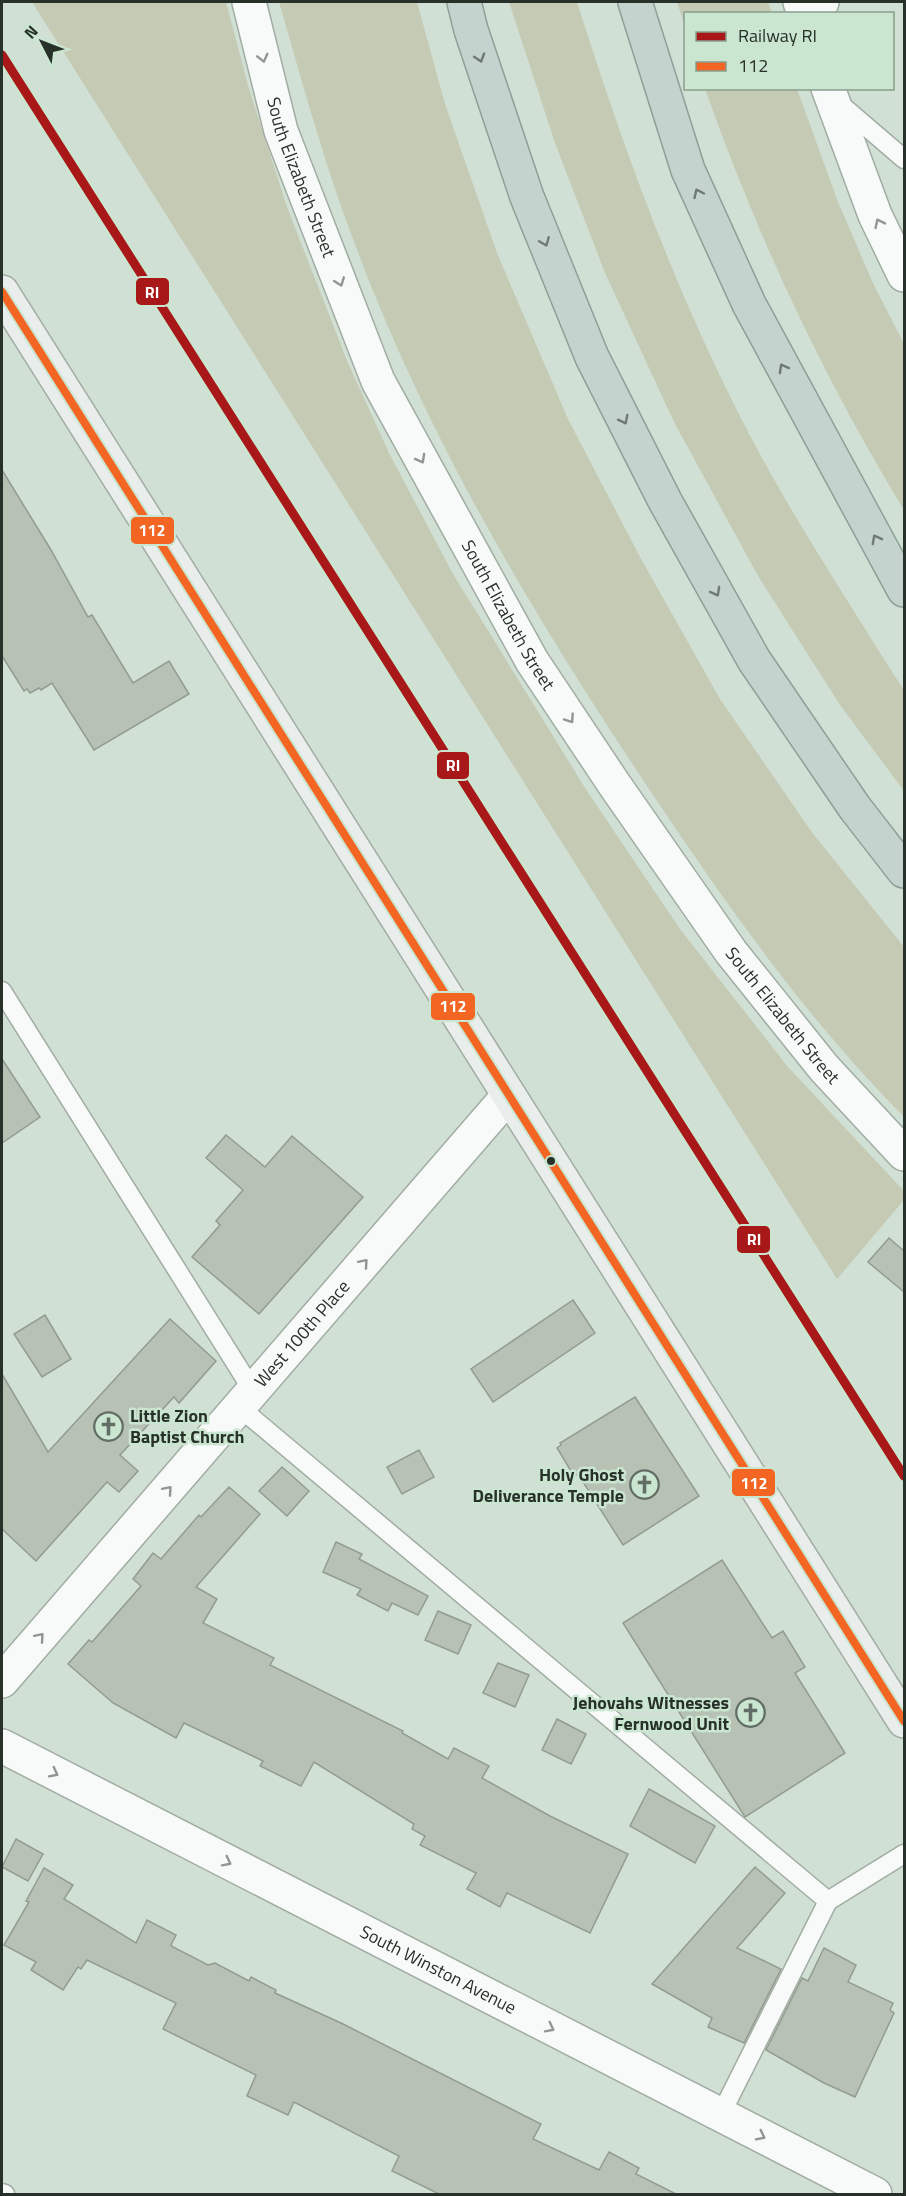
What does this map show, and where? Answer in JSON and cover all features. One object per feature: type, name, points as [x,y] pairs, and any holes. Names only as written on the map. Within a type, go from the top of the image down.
[{"type":"highway","points":[[464,2],[471,30],[527,197],[592,357],[649,470],[754,660],[855,808],[904,871]]},
{"type":"highway","points":[[635,2],[687,170],[749,304],[904,590]]},
{"type":"main road","points":[[2,292],[904,1721]]},
{"type":"street","name":"South Elizabeth Street","points":[[249,2],[281,130],[378,381],[532,661],[731,952],[824,1068],[904,1154]]},
{"type":"street","points":[[830,92],[875,215],[904,275]]},
{"type":"street","name":"West 100th Place","points":[[4,1673],[246,1399],[508,1096]]},
{"type":"street","name":"South Winston Avenue","points":[[2,1746],[875,2194]]},
{"type":"lane","points":[[830,92],[904,159]]},
{"type":"lane","points":[[2,992],[246,1399],[828,1901]]},
{"type":"lane","points":[[720,2116],[828,1901],[904,1854]]},
{"type":"green space","points":[[32,2],[226,2],[249,89],[287,207],[348,363],[389,453],[453,574],[587,791],[680,929],[788,1067],[904,1191],[904,1200],[837,1279]]},
{"type":"green space","points":[[279,2],[417,2],[445,104],[497,253],[568,419],[640,557],[720,699],[811,831],[904,947],[904,1117],[836,1043],[804,1004],[714,884],[612,733],[486,525],[412,381],[380,307],[330,174]]},
{"type":"green space","points":[[509,2],[577,2],[641,190],[691,313],[719,373],[780,490],[904,690],[904,791],[840,705],[758,576],[674,422],[605,273],[555,143]]},
{"type":"green space","points":[[677,2],[768,2],[772,12],[684,12],[684,24]]},
{"type":"green space","points":[[705,90],[797,90],[838,202],[872,281],[904,344],[904,510],[874,460],[819,357],[769,252]]},
{"type":"building","points":[[2,470],[51,550],[88,617],[92,615],[133,683],[169,661],[189,694],[94,750],[52,683],[41,690],[39,688],[30,693],[27,689],[24,691],[2,656]]},
{"type":"building","points":[[2,1059],[40,1117],[2,1143]]},
{"type":"building","points":[[226,1135],[265,1167],[292,1136],[363,1197],[259,1314],[192,1257],[220,1225],[216,1221],[243,1190],[206,1158]]},
{"type":"building","points":[[889,1238],[904,1251],[904,1292],[868,1262]]},
{"type":"building","points":[[573,1300],[595,1333],[493,1402],[471,1369]]},
{"type":"building","points":[[45,1315],[71,1359],[42,1377],[14,1334]]},
{"type":"building","name":"Little Zion Baptist Church","points":[[170,1319],[216,1361],[179,1403],[174,1397],[120,1455],[138,1471],[119,1492],[107,1482],[36,1561],[2,1529],[2,1374],[48,1452]]},
{"type":"building","points":[[635,1397],[699,1496],[623,1545],[578,1474],[574,1476],[557,1448],[561,1445],[560,1443]]},
{"type":"building","points":[[419,1450],[434,1477],[402,1494],[387,1467]]},
{"type":"building","points":[[282,1467],[309,1491],[287,1516],[259,1491]]},
{"type":"building","points":[[229,1487],[260,1514],[196,1587],[217,1599],[203,1623],[274,1658],[270,1665],[403,1731],[402,1733],[448,1759],[454,1748],[489,1766],[482,1778],[550,1816],[628,1854],[590,1933],[507,1893],[500,1907],[467,1889],[476,1873],[420,1845],[425,1836],[412,1829],[414,1824],[314,1762],[301,1786],[260,1766],[263,1761],[184,1723],[176,1738],[113,1703],[68,1664],[89,1640],[92,1642],[141,1586],[133,1579],[153,1553],[161,1559],[199,1515],[201,1517]]},
{"type":"building","points":[[336,1542],[362,1554],[359,1559],[428,1596],[418,1615],[392,1603],[388,1611],[357,1595],[361,1589],[323,1572]]},
{"type":"building","name":"Jehovahs Witnesses Fernwood Unit","points":[[722,1560],[772,1638],[783,1631],[805,1667],[795,1673],[845,1753],[745,1817],[623,1623]]},
{"type":"building","points":[[438,1611],[471,1625],[458,1654],[425,1640]]},
{"type":"building","points":[[498,1663],[529,1675],[515,1707],[483,1693]]},
{"type":"building","points":[[557,1719],[586,1734],[571,1764],[542,1750]]},
{"type":"building","points":[[649,1789],[715,1826],[695,1863],[630,1826]]},
{"type":"building","points":[[16,1839],[43,1854],[28,1881],[2,1867]]},
{"type":"building","points":[[755,1867],[785,1893],[737,1948],[781,1969],[744,2043],[708,2027],[712,2018],[652,1984]]},
{"type":"building","points":[[44,1868],[73,1885],[64,1899],[136,1943],[147,1920],[176,1935],[171,1945],[173,1947],[208,1965],[215,1963],[249,1981],[251,1977],[276,1990],[275,1993],[341,2023],[541,2124],[533,2139],[599,2170],[609,2152],[639,2168],[636,2174],[676,2194],[439,2194],[392,2171],[399,2156],[294,2102],[288,2115],[247,2096],[256,2075],[163,2029],[176,2003],[87,1960],[81,1969],[78,1967],[63,1990],[31,1970],[36,1962],[4,1945],[29,1902],[26,1901]]},
{"type":"building","points":[[824,1948],[856,1965],[848,1982],[893,2003],[890,2010],[894,2013],[855,2097],[824,2083],[766,2050],[802,1978],[808,1981]]},
{"type":"rail line","name":"RI","points":[[2,55],[904,1476]]},
{"type":"transit line","name":"112","points":[[2,292],[904,1721]]},
{"type":"place","name":"Little Zion Baptist Church","points":[[109,1426]]},
{"type":"place","name":"Holy Ghost Deliverance Temple","points":[[645,1485]]},
{"type":"place","name":"Jehovahs Witnesses Fernwood Unit","points":[[750,1713]]}]
